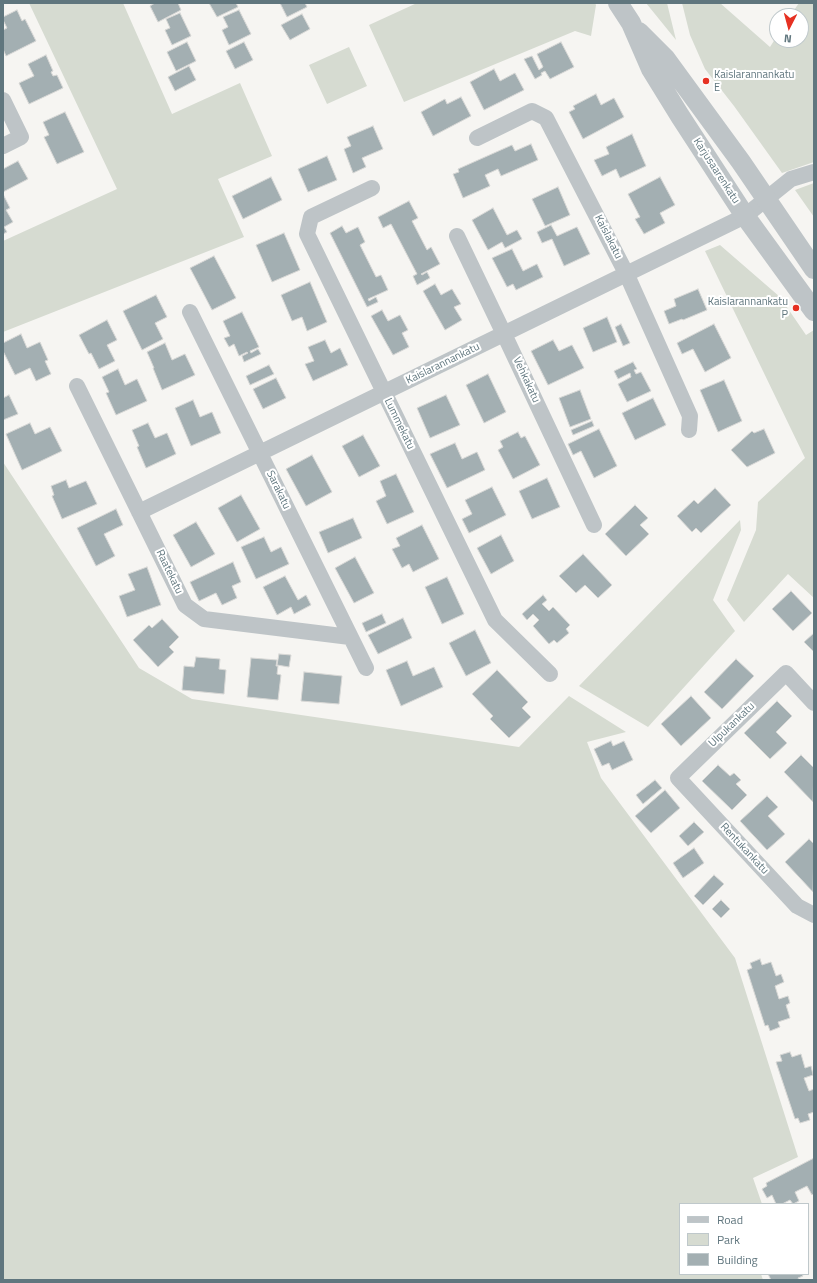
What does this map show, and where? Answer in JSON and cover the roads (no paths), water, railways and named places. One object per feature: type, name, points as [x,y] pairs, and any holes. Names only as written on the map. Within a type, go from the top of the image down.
[{"type":"street","name":"Karjusaarenkatu","points":[[618,3],[631,23],[651,69],[680,116],[745,216],[814,311]]},
{"type":"street","name":"Karjusaarenkatu","points":[[631,23],[664,58],[741,162],[814,269]]},
{"type":"street","points":[[3,100],[21,137],[3,146]]},
{"type":"street","name":"Kaislakatu","points":[[477,138],[532,111],[546,118],[627,275],[690,416],[689,430]]},
{"type":"street","name":"Kaislarannankatu","points":[[140,512],[745,216],[791,179],[814,172]]},
{"type":"street","name":"Lummekatu","points":[[372,188],[312,217],[307,234],[495,620],[550,674]]},
{"type":"street","name":"Vehkakatu","points":[[457,236],[594,525]]},
{"type":"street","name":"Sarakatu","points":[[190,312],[366,668]]},
{"type":"street","name":"Raatekatu","points":[[78,386],[185,605],[204,619],[350,637]]},
{"type":"street","name":"Ulpukankatu","points":[[678,778],[786,673],[814,703]]},
{"type":"street","name":"Rentukankatu","points":[[678,778],[797,906],[814,915]]},
{"type":"place","name":"Kaislarannankatu E","points":[[706,81]]},
{"type":"place","name":"Kaislarannankatu P","points":[[796,308]]}]
